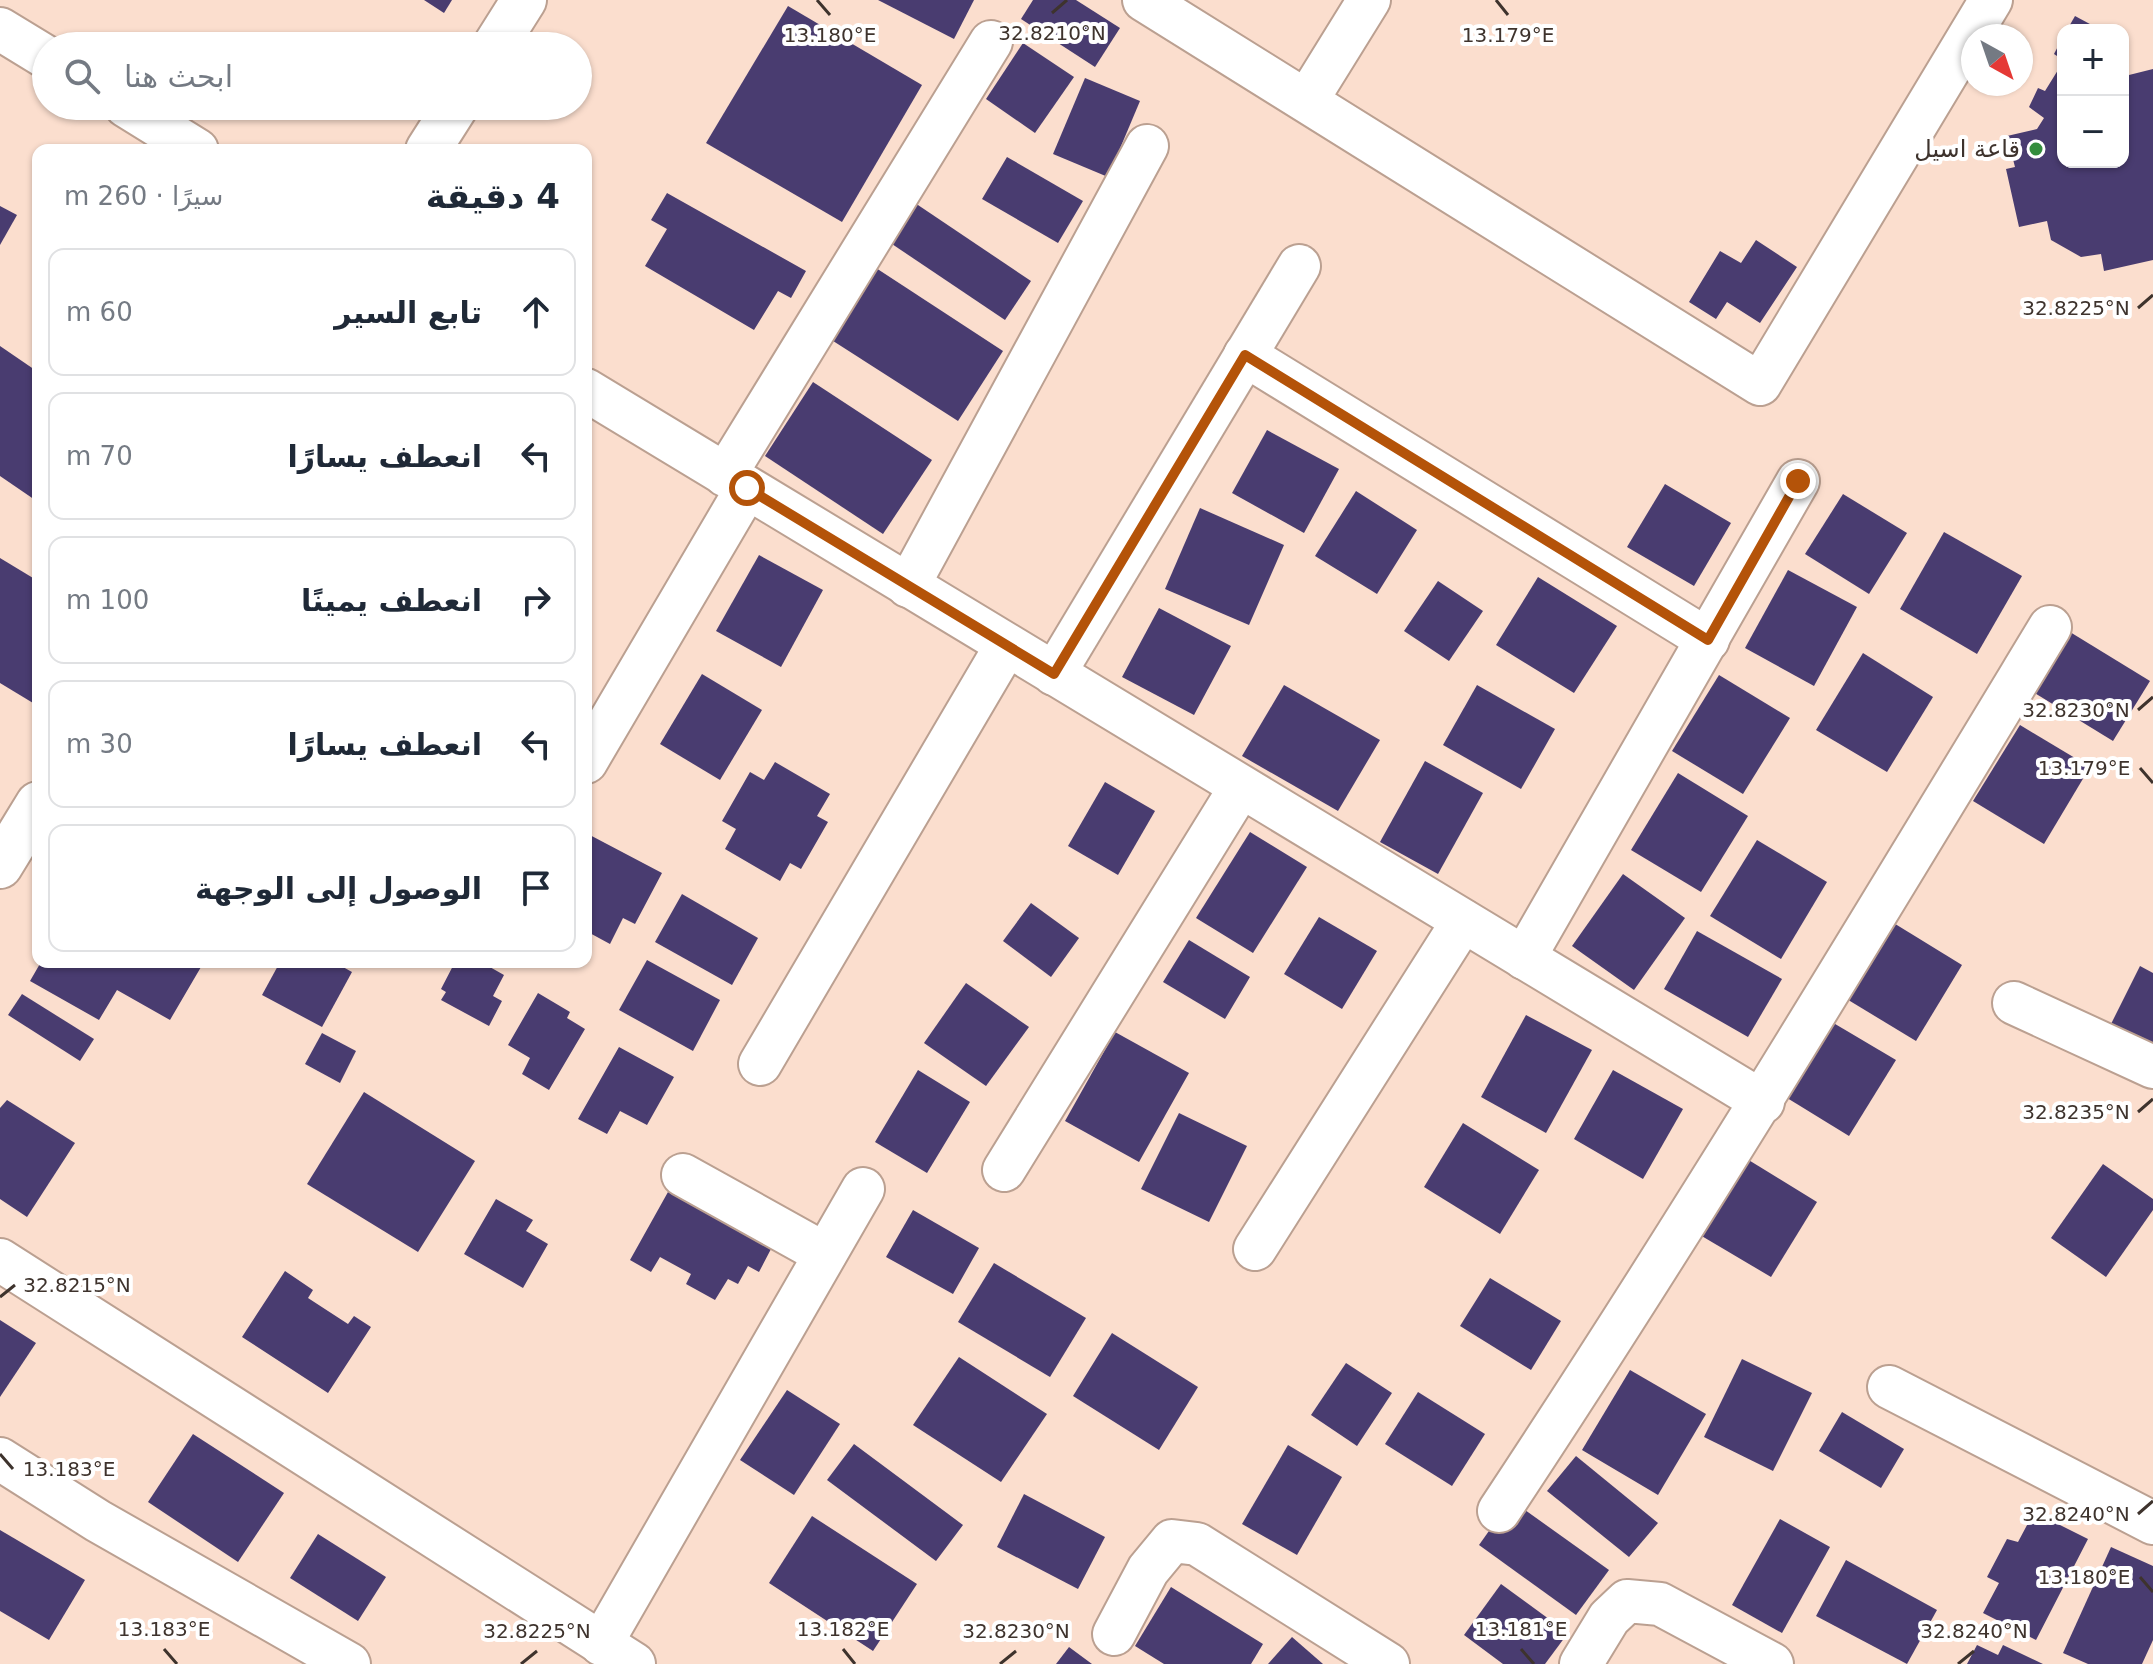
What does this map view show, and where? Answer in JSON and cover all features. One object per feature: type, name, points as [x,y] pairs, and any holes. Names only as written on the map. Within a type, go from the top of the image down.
[{"type":"street","points":[[504,32],[524,0]]},
{"type":"street","points":[[1144,0],[1760,384],[1991,0]]},
{"type":"street","points":[[1307,100],[1369,0]]},
{"type":"street","points":[[0,29],[32,48]]},
{"type":"street","points":[[592,751],[736,481],[991,42]]},
{"type":"street","points":[[149,120],[187,144]]},
{"type":"street","points":[[432,144],[447,120]]},
{"type":"street","points":[[908,586],[1147,146]]},
{"type":"street","points":[[1054,674],[1299,266]]},
{"type":"street","points":[[1245,355],[1708,640]]},
{"type":"street","points":[[592,394],[1763,1102]]},
{"type":"street","points":[[1524,958],[1798,481]]},
{"type":"street","points":[[1499,1511],[1655,1276],[2050,627]]},
{"type":"street","points":[[760,1064],[1006,646]]},
{"type":"street","points":[[1004,1170],[1240,788]]},
{"type":"street","points":[[0,866],[32,814]]},
{"type":"street","points":[[1255,1249],[1463,921]]},
{"type":"street","points":[[2014,1003],[2153,1067]]},
{"type":"street","points":[[683,1175],[825,1254]]},
{"type":"street","points":[[0,1260],[618,1654],[825,1254],[863,1189]]},
{"type":"street","points":[[1889,1387],[2153,1523]]},
{"type":"street","points":[[0,1459],[98,1521],[349,1664]]},
{"type":"street","points":[[1114,1634],[1148,1570],[1172,1541],[1197,1544],[1388,1664]]},
{"type":"street","points":[[1581,1664],[1609,1618],[1627,1601],[1660,1604],[1772,1664]]},
{"type":"building","points":[[424,0],[452,0],[444,13]]},
{"type":"building","points":[[878,0],[974,0],[954,39]]},
{"type":"building","points":[[1033,0],[1076,0],[1120,28],[1095,67],[1021,19]]},
{"type":"building","points":[[788,6],[922,85],[842,222],[706,143]]},
{"type":"building","points":[[2075,16],[2090,24],[2070,24]]},
{"type":"building","points":[[1023,43],[1074,77],[1035,133],[986,99]]},
{"type":"building","name":"قاعة اسيل","points":[[2153,69],[2153,260],[2104,271],[2101,254],[2081,257],[2051,240],[2047,221],[2019,227],[2006,169],[2015,167],[2007,136],[2037,129],[2044,118],[2029,107],[2038,88],[2045,91],[2057,72],[2057,168],[2129,168],[2129,75]]},
{"type":"building","points":[[1085,78],[1140,101],[1108,177],[1053,154]]},
{"type":"building","points":[[1007,157],[1083,201],[1058,243],[982,199]]},
{"type":"building","points":[[667,193],[806,271],[791,298],[778,291],[754,330],[645,266],[667,229],[651,220]]},
{"type":"building","points":[[915,203],[1031,281],[1005,320],[889,242]]},
{"type":"building","points":[[0,206],[17,215],[0,245]]},
{"type":"building","points":[[1756,240],[1797,267],[1760,323],[1727,302],[1716,319],[1689,302],[1720,251],[1741,263]]},
{"type":"building","points":[[876,268],[1003,351],[958,421],[830,339]]},
{"type":"building","points":[[0,346],[32,368],[32,498],[0,476]]},
{"type":"building","points":[[813,382],[932,460],[883,534],[765,456]]},
{"type":"building","points":[[1267,430],[1339,469],[1304,533],[1232,493]]},
{"type":"building","points":[[1665,484],[1731,523],[1694,586],[1627,547]]},
{"type":"building","points":[[1356,491],[1417,530],[1377,594],[1315,556]]},
{"type":"building","points":[[1843,494],[1907,533],[1869,594],[1805,554]]},
{"type":"building","points":[[1200,508],[1284,545],[1249,625],[1165,589]]},
{"type":"building","points":[[1944,532],[2022,576],[1977,654],[1900,609]]},
{"type":"building","points":[[759,555],[823,590],[781,667],[716,631]]},
{"type":"building","points":[[0,558],[32,577],[32,702],[0,683]]},
{"type":"building","points":[[1788,570],[1857,607],[1814,686],[1745,648]]},
{"type":"building","points":[[1538,577],[1617,626],[1574,693],[1496,645]]},
{"type":"building","points":[[1438,581],[1483,611],[1449,661],[1404,631]]},
{"type":"building","points":[[1159,608],[1231,646],[1194,715],[1122,677]]},
{"type":"building","points":[[2070,632],[2150,681],[2113,741],[2033,692]]},
{"type":"building","points":[[1863,653],[1933,697],[1887,772],[1816,730]]},
{"type":"building","points":[[702,674],[762,710],[720,780],[660,744]]},
{"type":"building","points":[[1719,675],[1790,718],[1743,794],[1672,751]]},
{"type":"building","points":[[1284,685],[1380,740],[1338,811],[1242,756]]},
{"type":"building","points":[[1477,685],[1555,729],[1521,789],[1443,745]]},
{"type":"building","points":[[2020,725],[2090,767],[2044,844],[1973,801]]},
{"type":"building","points":[[1425,761],[1483,793],[1438,874],[1380,842]]},
{"type":"building","points":[[775,762],[830,794],[817,816],[828,822],[801,869],[790,863],[780,881],[725,849],[736,829],[722,821],[750,772],[764,780]]},
{"type":"building","points":[[1678,773],[1748,816],[1701,892],[1631,850]]},
{"type":"building","points":[[1105,782],[1155,811],[1118,875],[1068,846]]},
{"type":"building","points":[[1250,832],[1307,867],[1253,953],[1196,918]]},
{"type":"building","points":[[592,836],[662,873],[635,924],[623,918],[610,944],[592,934]]},
{"type":"building","points":[[1757,840],[1827,882],[1781,959],[1710,916]]},
{"type":"building","points":[[1623,874],[1685,918],[1634,990],[1572,946]]},
{"type":"building","points":[[682,894],[758,938],[732,985],[655,942]]},
{"type":"building","points":[[1031,903],[1079,938],[1051,977],[1003,941]]},
{"type":"building","points":[[1319,917],[1377,951],[1342,1009],[1284,974]]},
{"type":"building","points":[[1892,922],[1962,965],[1916,1041],[1845,998]]},
{"type":"building","points":[[1697,931],[1782,979],[1748,1037],[1664,989]]},
{"type":"building","points":[[1189,940],[1250,977],[1225,1019],[1163,982]]},
{"type":"building","points":[[647,960],[720,1000],[693,1051],[619,1010]]},
{"type":"building","points":[[2140,966],[2153,973],[2153,1051],[2109,1028]]},
{"type":"building","points":[[38,968],[200,968],[170,1020],[117,990],[99,1020],[30,981]]},
{"type":"building","points":[[277,968],[345,968],[352,972],[322,1027],[262,995]]},
{"type":"building","points":[[452,968],[492,968],[504,975],[493,996],[502,1001],[489,1026],[441,1000],[446,992],[441,989]]},
{"type":"building","points":[[966,983],[1029,1027],[986,1086],[924,1043]]},
{"type":"building","points":[[538,993],[570,1012],[567,1018],[585,1029],[549,1090],[522,1074],[530,1058],[508,1045]]},
{"type":"building","points":[[22,994],[94,1039],[80,1061],[8,1015]]},
{"type":"building","points":[[1526,1015],[1592,1050],[1546,1133],[1481,1097]]},
{"type":"building","points":[[1825,1018],[1896,1060],[1849,1136],[1779,1093]]},
{"type":"building","points":[[1115,1032],[1189,1073],[1139,1162],[1065,1121]]},
{"type":"building","points":[[322,1033],[356,1051],[340,1083],[305,1064]]},
{"type":"building","points":[[619,1047],[674,1077],[647,1125],[620,1111],[607,1134],[578,1119]]},
{"type":"building","points":[[918,1070],[970,1102],[927,1173],[875,1142]]},
{"type":"building","points":[[1613,1070],[1683,1109],[1643,1179],[1574,1139]]},
{"type":"building","points":[[364,1092],[475,1161],[418,1252],[307,1184]]},
{"type":"building","points":[[7,1100],[75,1143],[27,1217],[0,1199],[0,1108]]},
{"type":"building","points":[[1179,1113],[1247,1146],[1209,1222],[1141,1189]]},
{"type":"building","points":[[1463,1123],[1539,1170],[1500,1234],[1424,1187]]},
{"type":"building","points":[[1747,1159],[1817,1202],[1771,1277],[1700,1235]]},
{"type":"building","points":[[2103,1164],[2153,1199],[2153,1210],[2106,1277],[2051,1238]]},
{"type":"building","points":[[668,1192],[771,1249],[759,1272],[748,1266],[738,1284],[728,1279],[715,1300],[686,1284],[691,1274],[660,1257],[651,1272],[630,1260]]},
{"type":"building","points":[[496,1199],[533,1220],[526,1231],[548,1244],[523,1288],[464,1254]]},
{"type":"building","points":[[913,1210],[979,1248],[953,1294],[886,1257]]},
{"type":"building","points":[[994,1263],[1086,1318],[1050,1377],[958,1322]]},
{"type":"building","points":[[285,1271],[313,1290],[308,1298],[348,1324],[354,1316],[371,1327],[328,1393],[242,1337]]},
{"type":"building","points":[[1490,1278],[1561,1321],[1531,1370],[1460,1326]]},
{"type":"building","points":[[0,1320],[36,1343],[0,1397]]},
{"type":"building","points":[[1112,1333],[1198,1387],[1159,1450],[1073,1396]]},
{"type":"building","points":[[959,1357],[1047,1414],[1001,1482],[913,1425]]},
{"type":"building","points":[[1742,1359],[1812,1393],[1773,1471],[1704,1437]]},
{"type":"building","points":[[1346,1363],[1392,1393],[1357,1446],[1311,1415]]},
{"type":"building","points":[[1630,1370],[1706,1414],[1658,1495],[1582,1450]]},
{"type":"building","points":[[787,1390],[840,1424],[794,1495],[740,1460]]},
{"type":"building","points":[[1418,1392],[1485,1434],[1452,1486],[1385,1444]]},
{"type":"building","points":[[1842,1412],[1904,1449],[1881,1488],[1819,1451]]},
{"type":"building","points":[[193,1434],[284,1493],[238,1562],[148,1502]]},
{"type":"building","points":[[854,1444],[963,1525],[936,1561],[827,1480]]},
{"type":"building","points":[[1288,1445],[1342,1477],[1297,1555],[1242,1524]]},
{"type":"building","points":[[1576,1456],[1658,1523],[1629,1557],[1547,1491]]},
{"type":"building","points":[[1024,1494],[1105,1537],[1078,1589],[997,1547]]},
{"type":"building","points":[[1511,1500],[1609,1570],[1576,1615],[1479,1545]]},
{"type":"building","points":[[2034,1512],[2088,1539],[2036,1640],[1983,1613],[1999,1583],[1987,1577],[2007,1539],[2018,1542]]},
{"type":"building","points":[[812,1516],[917,1584],[873,1651],[769,1583]]},
{"type":"building","points":[[1780,1519],[1830,1547],[1782,1633],[1732,1605]]},
{"type":"building","points":[[0,1530],[85,1580],[49,1640],[0,1611]]},
{"type":"building","points":[[318,1534],[386,1577],[358,1621],[290,1578]]},
{"type":"building","points":[[2111,1547],[2153,1566],[2153,1640],[2142,1664],[2088,1664],[2063,1653]]},
{"type":"building","points":[[1846,1560],[1937,1610],[1907,1664],[1816,1616]]},
{"type":"building","points":[[1501,1584],[1568,1633],[1545,1664],[1503,1664],[1464,1635]]},
{"type":"building","points":[[1171,1587],[1263,1644],[1251,1664],[1164,1664],[1135,1646]]},
{"type":"building","points":[[1292,1637],[1323,1664],[1268,1664]]},
{"type":"building","points":[[1977,1645],[1998,1655],[2003,1645],[2043,1664],[1967,1664]]},
{"type":"building","points":[[1069,1647],[1092,1664],[1056,1664]]},
{"type":"place","name":"قاعة اسيل","points":[[2036,149]]},
{"type":"route","points":[[747,488],[1054,674],[1245,355],[1708,640],[1798,481]]}]
